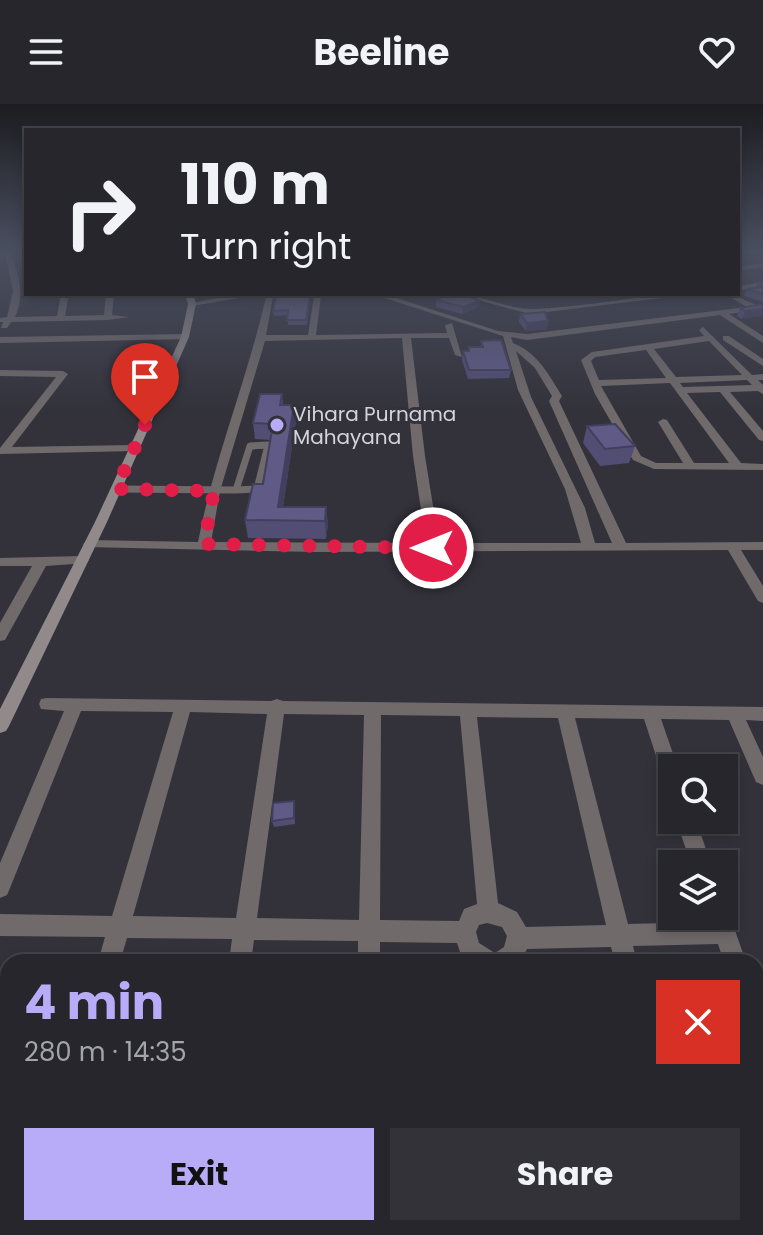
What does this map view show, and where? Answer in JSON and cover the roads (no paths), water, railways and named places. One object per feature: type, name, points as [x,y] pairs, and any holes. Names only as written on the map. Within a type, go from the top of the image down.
[{"type":"street","points":[[60,319],[63,306]]},
{"type":"street","points":[[108,318],[109,306]]},
{"type":"street","points":[[0,726],[135,448],[185,337],[190,306]]},
{"type":"street","points":[[204,544],[214,491],[261,338],[268,306]]},
{"type":"street","points":[[312,336],[316,306]]},
{"type":"street","points":[[411,306],[508,340],[526,352],[557,396],[554,401],[621,547]]},
{"type":"street","points":[[501,306],[525,312],[587,306]]},
{"type":"street","points":[[573,308],[605,329]]},
{"type":"street","points":[[508,340],[760,309]]},
{"type":"street","points":[[722,313],[763,340]]},
{"type":"street","points":[[0,330],[4,317],[125,317]]},
{"type":"street","points":[[686,317],[762,386]]},
{"type":"street","points":[[448,319],[459,355]]},
{"type":"street","points":[[406,335],[433,548]]},
{"type":"street","points":[[261,338],[452,335]]},
{"type":"street","points":[[0,340],[185,337]]},
{"type":"street","points":[[711,338],[587,357],[596,383],[639,461],[654,466],[763,467]]},
{"type":"street","points":[[726,338],[763,363]]},
{"type":"street","points":[[508,340],[526,398],[577,506],[589,548]]},
{"type":"street","points":[[648,347],[738,467]]},
{"type":"street","points":[[518,372],[543,372]]},
{"type":"street","points":[[0,373],[63,374],[2,451]]},
{"type":"street","points":[[596,383],[750,377]]},
{"type":"street","points":[[683,390],[762,386]]},
{"type":"street","points":[[723,389],[763,438]]},
{"type":"street","points":[[663,422],[691,467]]},
{"type":"street","points":[[2,451],[135,448]]},
{"type":"street","points":[[90,544],[433,548],[763,546]]},
{"type":"street","points":[[732,546],[763,598]]},
{"type":"street","points":[[0,562],[82,560]]},
{"type":"street","points":[[0,636],[41,562]]},
{"type":"street","points":[[47,704],[763,714]]},
{"type":"street","points":[[111,954],[184,704]]},
{"type":"street","points":[[0,888],[75,705]]},
{"type":"street","points":[[241,954],[277,705]]},
{"type":"street","points":[[369,954],[373,707]]},
{"type":"street","points":[[468,708],[488,910]]},
{"type":"street","points":[[565,710],[624,954]]},
{"type":"street","points":[[650,711],[664,754]]},
{"type":"street","points":[[734,713],[763,777]]},
{"type":"street","points":[[476,954],[470,950],[465,932],[472,916],[488,910],[496,911],[512,921],[518,938],[513,954]]},
{"type":"street","points":[[0,925],[465,932]]},
{"type":"street","points":[[518,938],[620,936],[676,930]]},
{"type":"street","points":[[724,930],[732,954]]},
{"type":"lane","points":[[116,489],[214,491],[236,490],[260,487],[268,445],[250,446],[236,490]]},
{"type":"place","name":"Vihara Purnama Mahayana","points":[[277,425]]}]
